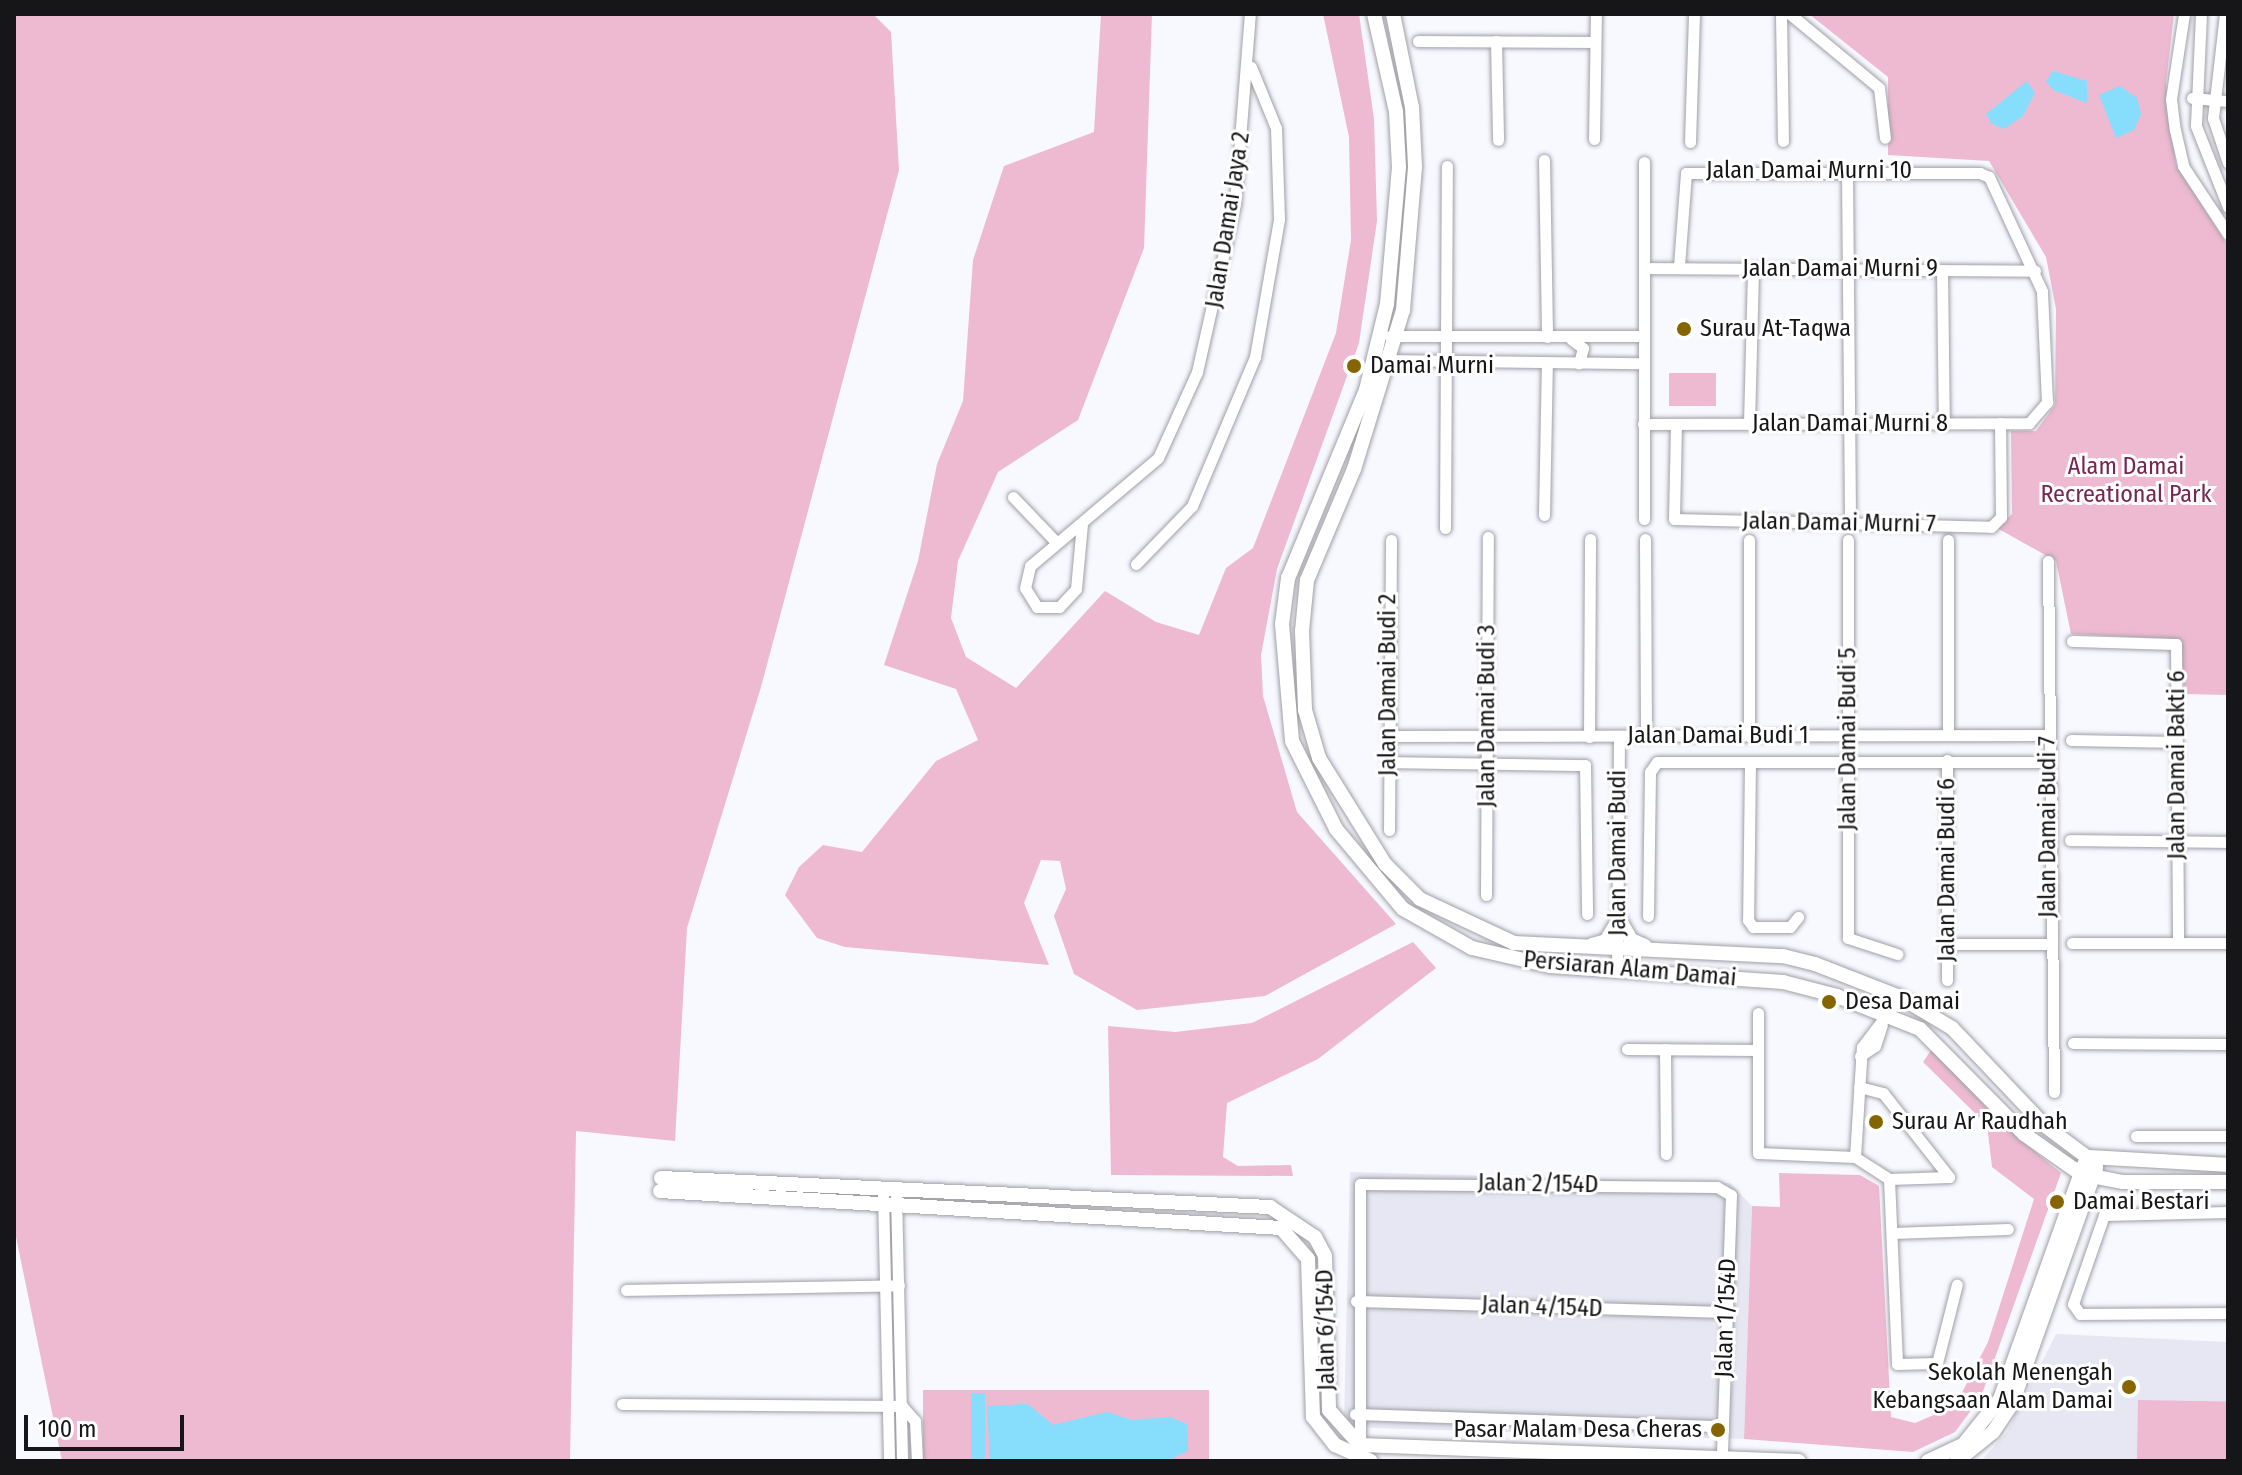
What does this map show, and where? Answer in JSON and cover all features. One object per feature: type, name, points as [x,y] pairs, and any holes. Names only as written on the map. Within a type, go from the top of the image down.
[{"type":"street","name":"Jalan Damai Jaya 2","points":[[1082,524],[1076,589],[1059,607],[1037,607],[1025,577],[1056,542],[1082,524],[1158,458],[1197,372],[1223,275],[1250,66],[1250,14]]},
{"type":"street","name":"Persiaran Alam Damai","points":[[1374,14],[1396,112],[1399,167],[1382,335],[1377,357],[1288,578],[1282,673],[1305,774],[1336,829],[1403,909],[1472,948],[1550,966],[1783,982],[1887,1020],[1941,1045],[2024,1134],[2086,1178]]},
{"type":"street","name":"Persiaran Alam Damai","points":[[1393,14],[1412,107],[1415,167],[1398,338],[1391,364],[1307,580],[1302,672],[1319,758],[1385,864],[1420,899],[1514,943],[1783,956],[1900,997],[1952,1028],[2044,1125],[2093,1159]]},
{"type":"street","points":[[1594,139],[1596,14]]},
{"type":"street","points":[[1690,142],[1694,14]]},
{"type":"street","points":[[1781,14],[1783,141]]},
{"type":"street","points":[[1790,14],[1879,88],[1885,138]]},
{"type":"street","points":[[2184,14],[2171,99],[2175,130],[2183,166],[2228,234]]},
{"type":"street","points":[[2201,14],[2192,98],[2203,159],[2228,207]]},
{"type":"street","points":[[2225,14],[2214,99],[2228,163]]},
{"type":"street","points":[[1418,41],[1594,42]]},
{"type":"street","points":[[1496,41],[1498,140]]},
{"type":"street","points":[[1136,564],[1192,506],[1255,357],[1279,219],[1276,128],[1250,66]]},
{"type":"street","points":[[2192,98],[2228,101]]},
{"type":"street","points":[[1544,160],[1547,337]]},
{"type":"street","points":[[1644,162],[1641,336],[1644,519]]},
{"type":"street","points":[[1445,528],[1447,166]]},
{"type":"street","points":[[1847,172],[1850,524]]},
{"type":"street","name":"Jalan Damai Murni 10","points":[[1679,267],[1686,173],[1980,173],[1989,177],[2035,271]]},
{"type":"street","name":"Jalan Damai Murni 9","points":[[1644,268],[2035,271]]},
{"type":"street","points":[[1749,424],[1753,269]]},
{"type":"street","points":[[1942,270],[1944,424]]},
{"type":"street","name":"Jalan Damai Murni 8","points":[[1643,424],[2029,423],[2047,402],[2046,311],[2035,271]]},
{"type":"street","points":[[1382,335],[1398,338],[1641,336]]},
{"type":"street","points":[[1567,337],[1581,343],[1579,363]]},
{"type":"street","points":[[1377,357],[1391,364],[1642,363]]},
{"type":"street","points":[[1544,515],[1547,363]]},
{"type":"street","name":"Jalan Damai Murni 7","points":[[1676,424],[1674,519],[1999,524],[2000,423]]},
{"type":"street","points":[[1013,497],[1056,542]]},
{"type":"street","name":"Jalan Damai Budi 3","points":[[1486,895],[1488,537]]},
{"type":"street","name":"Jalan Damai Budi","points":[[1589,737],[1590,539]]},
{"type":"street","name":"Jalan Damai Budi","points":[[1645,539],[1646,737]]},
{"type":"street","name":"Jalan Damai Budi 2","points":[[1389,830],[1391,540]]},
{"type":"street","points":[[1749,540],[1749,736]]},
{"type":"street","name":"Jalan Damai Budi 5","points":[[1848,540],[1848,938],[1897,954]]},
{"type":"street","points":[[1948,540],[1948,735]]},
{"type":"street","name":"Jalan Damai Budi 7","points":[[2048,561],[2048,944],[2054,1092]]},
{"type":"street","name":"Jalan Damai Bakti 6","points":[[2072,641],[2176,644],[2178,943]]},
{"type":"street","points":[[1282,673],[1302,672]]},
{"type":"street","name":"Jalan Damai Budi 1","points":[[1388,736],[2048,735]]},
{"type":"street","name":"Jalan Damai Budi","points":[[1617,970],[1619,737]]},
{"type":"street","points":[[2071,740],[2177,742]]},
{"type":"street","name":"Jalan Damai Budi 6","points":[[1947,760],[1947,980]]},
{"type":"street","name":"Jalan Damai Budi","points":[[1388,762],[1585,765],[1587,914]]},
{"type":"street","points":[[1798,917],[1790,927],[1753,927],[1748,920],[1750,763],[2048,762]]},
{"type":"street","name":"Jalan Damai Budi","points":[[1648,916],[1653,765],[1750,763]]},
{"type":"street","points":[[2070,840],[2228,842]]},
{"type":"street","points":[[1585,947],[1606,941],[1619,919],[1631,940],[1653,949]]},
{"type":"street","points":[[2072,943],[2228,943]]},
{"type":"street","points":[[1947,944],[2048,944]]},
{"type":"street","points":[[1855,1157],[1860,1056],[1900,997]]},
{"type":"street","points":[[1758,1013],[1758,1153],[1855,1157],[1889,1179],[1949,1177],[1883,1093],[1859,1087]]},
{"type":"street","points":[[2073,1043],[2228,1044]]},
{"type":"street","points":[[1627,1049],[1758,1050]]},
{"type":"street","points":[[1665,1049],[1666,1154]]},
{"type":"street","points":[[2136,1136],[2228,1136]]},
{"type":"street","points":[[1928,1461],[1964,1444],[2000,1399],[2093,1159],[2228,1165]]},
{"type":"street","points":[[2086,1178],[2228,1182]]},
{"type":"street","points":[[1957,1461],[1993,1432],[2012,1404],[2086,1178]]},
{"type":"street","points":[[1889,1179],[1901,1367],[1937,1363],[1957,1284]]},
{"type":"street","name":"Jalan 6/154D","points":[[661,1184],[1281,1228],[1308,1259],[1313,1417],[1335,1445],[1373,1461]]},
{"type":"street","name":"Jalan 2/154D","points":[[1356,1301],[1360,1184],[1717,1187]]},
{"type":"street","name":"Jalan 1/154D","points":[[1717,1187],[1731,1195],[1722,1460]]},
{"type":"street","points":[[889,1461],[885,1285],[890,1199]]},
{"type":"street","points":[[890,1199],[899,1285],[902,1461]]},
{"type":"street","name":"Jalan 6/154D","points":[[890,1199],[1253,1206],[1286,1214],[1325,1256],[1329,1410],[1360,1445]]},
{"type":"street","points":[[2228,1212],[2104,1215],[2075,1311],[2228,1313]]},
{"type":"street","points":[[1892,1233],[2008,1229]]},
{"type":"street","points":[[626,1290],[899,1285]]},
{"type":"street","points":[[1356,1301],[1355,1414],[1360,1445],[1373,1461]]},
{"type":"street","name":"Jalan 4/154D","points":[[1356,1301],[1727,1312]]},
{"type":"street","points":[[622,1404],[902,1406],[915,1421],[917,1461]]},
{"type":"street","points":[[1355,1414],[1723,1426]]},
{"type":"street","points":[[1360,1445],[1529,1456],[1799,1461]]},
{"type":"shaded area","points":[[1350,1172],[1730,1183],[1752,1206],[1744,1439],[1372,1428],[1344,1421]]},
{"type":"shaded area","name":"Sekolah Menengah Kebangsaan Alam Damai","points":[[2056,1334],[2228,1342],[2228,1461],[1981,1461],[2007,1432]]},
{"type":"green space","points":[[14,14],[873,14],[891,32],[899,170],[761,687],[687,928],[675,1141],[576,1131],[570,1461],[62,1461],[14,1227]]},
{"type":"green space","points":[[1101,14],[1152,14],[1144,248],[1078,420],[998,472],[958,561],[951,618],[966,657],[1016,688],[1105,591],[1156,622],[1199,635],[1226,568],[1253,548],[1336,333],[1351,240],[1349,137],[1323,14],[1359,14],[1374,119],[1377,221],[1359,343],[1277,569],[1261,655],[1263,696],[1297,812],[1396,924],[1265,996],[1137,1010],[1074,974],[1054,916],[1066,889],[1060,861],[1041,860],[1024,903],[1049,965],[845,947],[817,938],[785,895],[799,867],[823,845],[862,852],[936,761],[978,740],[956,689],[884,665],[918,561],[937,464],[963,401],[973,260],[1004,166],[1094,132]]},
{"type":"green space","name":"Alam Damai Recreational Park","points":[[1809,14],[2174,14],[2166,83],[2176,165],[2228,246],[2228,695],[2185,694],[2180,639],[2071,634],[2056,561],[1997,528],[2012,514],[2011,431],[2036,431],[2055,405],[2056,309],[2046,257],[1989,161],[1888,155],[1888,77]]},
{"type":"green space","points":[[1669,373],[1716,373],[1716,406],[1669,406]]},
{"type":"green space","points":[[1413,942],[1436,968],[1318,1059],[1227,1103],[1223,1157],[1238,1166],[1291,1165],[1293,1176],[1111,1175],[1108,1026],[1175,1032],[1252,1023]]},
{"type":"green space","points":[[1932,1049],[2005,1127],[2061,1173],[1981,1397],[1955,1432],[1913,1452],[1744,1439],[1752,1206],[1780,1207],[1779,1173],[1860,1175],[1879,1186],[1891,1417],[1915,1423],[1955,1406],[1988,1342],[2034,1199],[1992,1167],[1987,1125],[1923,1062]]},
{"type":"green space","points":[[923,1390],[1209,1390],[1209,1461],[923,1461]]},
{"type":"green space","points":[[2138,1400],[2228,1402],[2227,1461],[2137,1461]]},
{"type":"water","points":[[2053,71],[2087,81],[2087,103],[2053,90],[2046,81]]},
{"type":"water","points":[[2027,81],[2035,93],[2023,116],[2004,129],[1992,124],[1986,114]]},
{"type":"water","points":[[2120,86],[2137,98],[2141,114],[2134,130],[2116,138],[2099,95]]},
{"type":"water","points":[[971,1393],[985,1393],[985,1461],[971,1461]]},
{"type":"water","points":[[1028,1404],[1053,1425],[1107,1412],[1132,1420],[1170,1417],[1187,1424],[1188,1451],[1167,1461],[990,1461],[987,1406]]},
{"type":"place","name":"Surau At-Taqwa","points":[[1684,329]]},
{"type":"place","name":"Damai Murni","points":[[1354,366]]},
{"type":"place","name":"Desa Damai","points":[[1829,1002]]},
{"type":"place","name":"Surau Ar Raudhah","points":[[1876,1122]]},
{"type":"place","name":"Damai Bestari","points":[[2057,1202]]},
{"type":"place","name":"Sekolah Menengah Kebangsaan Alam Damai","points":[[2129,1387]]},
{"type":"place","name":"Pasar Malam Desa Cheras","points":[[1718,1430]]}]
